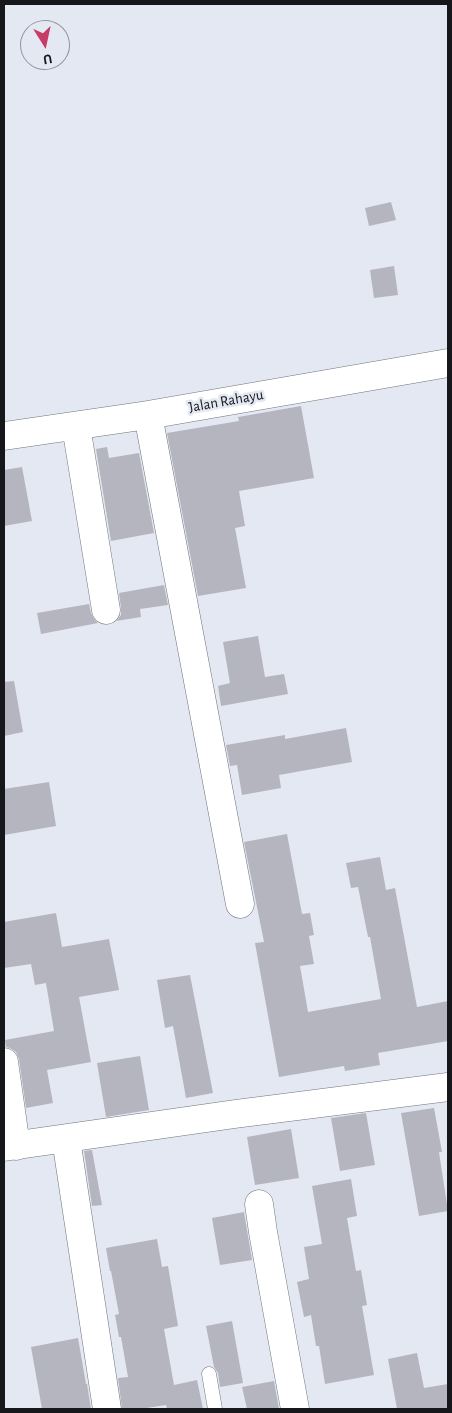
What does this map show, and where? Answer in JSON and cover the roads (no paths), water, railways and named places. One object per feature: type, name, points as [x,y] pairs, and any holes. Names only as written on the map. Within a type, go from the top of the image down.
[{"type":"street","name":"Jalan Rahayu","points":[[4,436],[76,426],[448,363]]},
{"type":"street","points":[[148,414],[240,904]]},
{"type":"street","points":[[76,426],[106,610]]},
{"type":"street","points":[[4,1062],[10,1147],[235,1114],[448,1087]]},
{"type":"street","points":[[66,1139],[107,1409]]},
{"type":"street","points":[[259,1204],[262,1232],[295,1409]]},
{"type":"lane","points":[[209,1374],[215,1409]]}]
